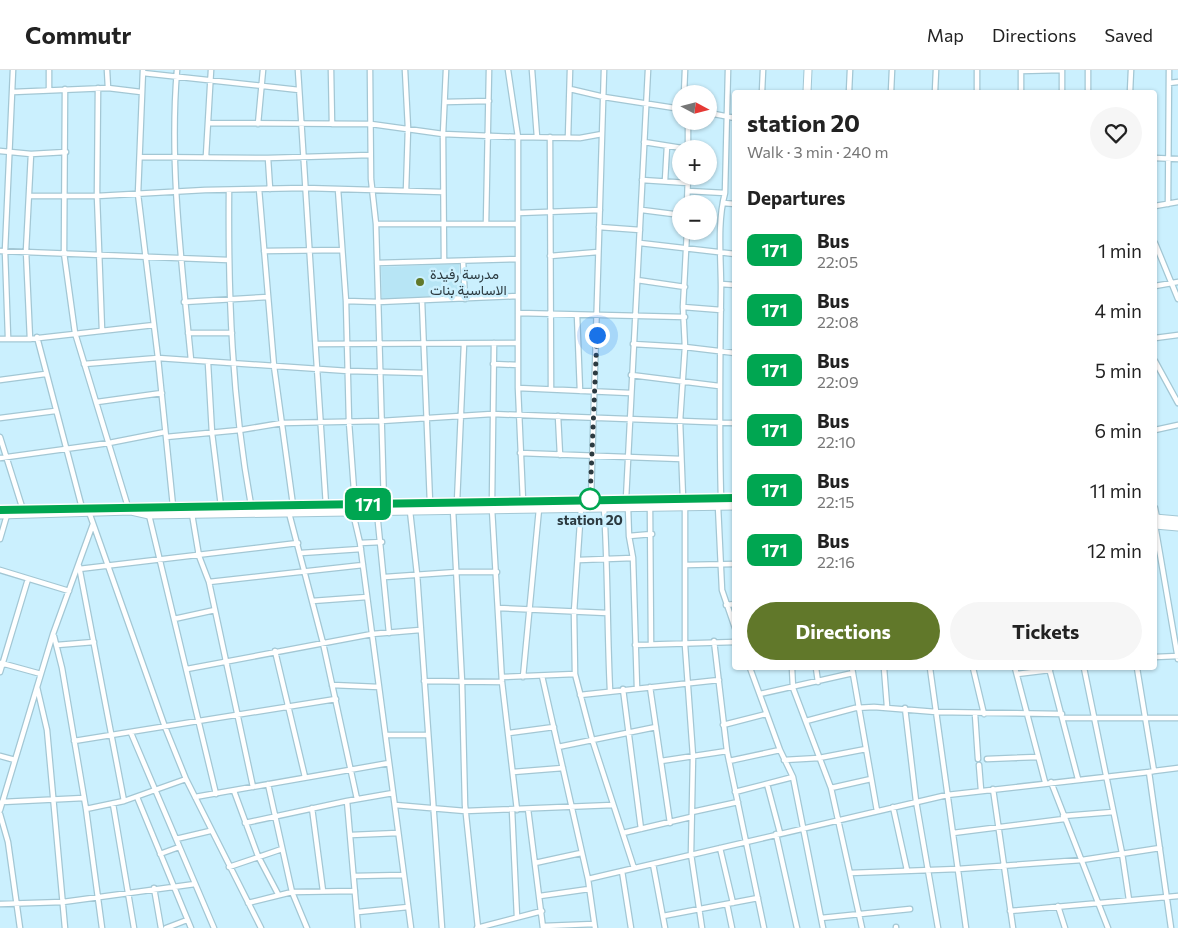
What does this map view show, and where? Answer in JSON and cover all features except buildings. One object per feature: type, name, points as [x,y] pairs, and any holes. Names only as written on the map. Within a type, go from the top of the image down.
[{"type":"street","points":[[8,337],[2,251],[13,70]]},
{"type":"street","points":[[49,70],[49,90]]},
{"type":"street","points":[[107,70],[108,88]]},
{"type":"street","points":[[177,70],[176,156],[180,259],[191,360]]},
{"type":"street","points":[[206,156],[211,70]]},
{"type":"street","points":[[258,124],[264,70]]},
{"type":"street","points":[[298,70],[302,157],[317,344],[326,505]]},
{"type":"street","points":[[331,70],[332,124]]},
{"type":"street","points":[[370,70],[371,190],[376,224],[384,504]]},
{"type":"street","points":[[405,70],[408,128],[406,191]]},
{"type":"street","points":[[444,261],[443,134],[446,70]]},
{"type":"street","points":[[486,224],[489,70]]},
{"type":"street","points":[[508,70],[518,137],[518,388],[523,501]]},
{"type":"street","points":[[532,70],[537,137]]},
{"type":"street","points":[[568,138],[570,70]]},
{"type":"street","points":[[591,499],[604,70]]},
{"type":"street","points":[[626,499],[648,70]]},
{"type":"street","points":[[684,85],[685,70]]},
{"type":"street","points":[[722,498],[718,386],[721,310],[720,253],[722,203],[725,193],[728,70]]},
{"type":"street","points":[[762,90],[763,70]]},
{"type":"street","points":[[807,90],[808,70]]},
{"type":"street","points":[[849,90],[850,70]]},
{"type":"street","points":[[891,90],[892,70]]},
{"type":"street","points":[[935,90],[936,70]]},
{"type":"street","points":[[977,70],[977,90]]},
{"type":"street","points":[[1021,90],[1021,70],[1062,70],[1062,90]]},
{"type":"street","points":[[1088,70],[1088,90]]},
{"type":"street","points":[[1130,90],[1131,70]]},
{"type":"street","points":[[1168,204],[1169,70]]},
{"type":"street","points":[[172,506],[162,393],[138,194],[143,71],[299,90]]},
{"type":"street","points":[[1169,83],[1178,82]]},
{"type":"street","points":[[13,92],[98,88],[141,92]]},
{"type":"street","points":[[98,88],[97,196],[102,330]]},
{"type":"street","points":[[65,89],[64,253],[75,333],[128,507]]},
{"type":"street","points":[[570,89],[604,97],[672,108]]},
{"type":"street","points":[[444,102],[489,101]]},
{"type":"street","points":[[718,114],[732,117]]},
{"type":"street","points":[[209,123],[371,124],[443,134],[518,137],[568,138],[602,134]]},
{"type":"street","points":[[644,142],[688,149],[688,130]]},
{"type":"street","points":[[550,137],[551,388]]},
{"type":"street","points":[[666,181],[667,146]]},
{"type":"street","points":[[0,151],[31,154],[66,152]]},
{"type":"street","points":[[30,339],[26,251],[31,154]]},
{"type":"street","points":[[141,156],[268,158],[370,155]]},
{"type":"street","points":[[268,158],[270,189]]},
{"type":"street","points":[[1157,158],[1178,159]]},
{"type":"street","points":[[642,180],[672,182]]},
{"type":"street","points":[[688,185],[688,195]]},
{"type":"street","points":[[30,196],[97,196],[178,191],[305,188],[443,192]]},
{"type":"street","points":[[259,189],[274,366],[293,505]]},
{"type":"street","points":[[338,189],[346,301],[349,422],[355,504],[353,513],[361,549],[411,928]]},
{"type":"street","points":[[229,190],[228,260],[233,363],[251,505]]},
{"type":"street","points":[[688,191],[725,193]]},
{"type":"street","points":[[1157,206],[1178,202]]},
{"type":"street","points":[[722,203],[732,204]]},
{"type":"street","points":[[518,213],[600,210]]},
{"type":"street","points":[[642,210],[672,214]]},
{"type":"street","points":[[376,224],[518,224]]},
{"type":"street","points":[[599,227],[640,230]]},
{"type":"street","points":[[683,498],[680,421],[685,347],[683,307],[686,240]]},
{"type":"street","points":[[640,243],[732,254]]},
{"type":"street","points":[[1157,248],[1178,298]]},
{"type":"street","points":[[264,252],[342,250]]},
{"type":"street","points":[[2,251],[64,253],[99,257],[228,260]]},
{"type":"street","points":[[550,256],[598,252]]},
{"type":"street","points":[[377,263],[517,259]]},
{"type":"street","points":[[463,261],[465,299]]},
{"type":"street","points":[[637,280],[685,287]]},
{"type":"street","points":[[1157,286],[1178,282]]},
{"type":"street","points":[[721,284],[732,285]]},
{"type":"street","points":[[346,301],[422,301],[517,296]]},
{"type":"street","points":[[184,302],[268,297]]},
{"type":"street","points":[[422,301],[430,503]]},
{"type":"street","points":[[683,307],[721,310]]},
{"type":"street","points":[[518,313],[685,317]]},
{"type":"street","points":[[577,315],[580,390]]},
{"type":"street","points":[[0,339],[8,337],[30,339],[154,325]]},
{"type":"street","points":[[188,333],[232,333]]},
{"type":"street","points":[[1157,338],[1178,335]]},
{"type":"street","points":[[37,338],[65,449],[85,510],[93,524],[165,727],[210,831],[260,928]]},
{"type":"street","points":[[494,343],[492,505],[502,680],[513,772],[517,917]]},
{"type":"street","points":[[317,344],[423,345],[518,343]]},
{"type":"street","points":[[457,502],[464,344]]},
{"type":"street","points":[[633,344],[685,347],[720,353],[732,353]]},
{"type":"street","points":[[84,364],[158,358],[208,363],[348,371],[424,373]]},
{"type":"street","points":[[208,363],[212,433],[221,506]]},
{"type":"street","points":[[493,364],[518,366]]},
{"type":"street","points":[[1157,365],[1178,404]]},
{"type":"street","points":[[0,380],[45,374]]},
{"type":"street","points":[[631,375],[718,386]]},
{"type":"street","points":[[518,388],[630,393]]},
{"type":"street","points":[[97,402],[162,393]]},
{"type":"street","points":[[0,418],[55,411]]},
{"type":"street","points":[[0,458],[166,435],[212,433],[282,423],[349,422],[492,414],[732,422]]},
{"type":"street","points":[[558,416],[560,455]]},
{"type":"street","points":[[1157,429],[1178,426]]},
{"type":"street","points":[[0,437],[23,510]]},
{"type":"street","points":[[520,452],[681,459]]},
{"type":"street","points":[[0,510],[131,511],[149,515],[353,513],[453,510],[523,501],[732,498]]},
{"type":"street","points":[[0,539],[4,515],[128,507],[457,502],[539,509],[732,506]]},
{"type":"street","points":[[685,506],[685,645],[693,756],[691,854],[702,928]]},
{"type":"street","points":[[718,506],[721,585],[732,620]]},
{"type":"street","points":[[628,507],[629,536],[633,558],[637,688]]},
{"type":"street","points":[[650,507],[652,534],[651,644]]},
{"type":"street","points":[[581,508],[574,612],[575,674],[592,739],[634,868]]},
{"type":"street","points":[[604,508],[608,558],[607,613],[610,690]]},
{"type":"street","points":[[523,677],[539,509]]},
{"type":"street","points":[[453,510],[462,682],[465,811],[478,928],[542,911]]},
{"type":"street","points":[[410,511],[417,574],[432,808],[442,928]]},
{"type":"street","points":[[377,512],[382,542],[389,633]]},
{"type":"street","points":[[289,513],[336,699],[357,799]]},
{"type":"street","points":[[192,514],[199,556],[215,610],[254,787]]},
{"type":"street","points":[[149,515],[216,794]]},
{"type":"street","points":[[1157,522],[1178,520]]},
{"type":"street","points":[[1157,522],[1178,527]]},
{"type":"street","points":[[0,810],[53,634],[79,567],[93,524]]},
{"type":"street","points":[[1157,528],[1178,657],[1157,657]]},
{"type":"street","points":[[629,536],[652,534]]},
{"type":"street","points":[[360,543],[382,542]]},
{"type":"street","points":[[79,567],[158,558],[199,556],[298,543]]},
{"type":"street","points":[[300,553],[361,549]]},
{"type":"street","points":[[579,560],[633,558]]},
{"type":"street","points":[[685,565],[732,564]]},
{"type":"street","points":[[208,582],[363,565]]},
{"type":"street","points":[[79,567],[124,801]]},
{"type":"street","points":[[0,570],[69,591]]},
{"type":"street","points":[[385,577],[457,572],[497,572]]},
{"type":"street","points":[[0,672],[1,663],[28,579]]},
{"type":"street","points":[[312,600],[367,597]]},
{"type":"street","points":[[726,605],[732,604]]},
{"type":"street","points":[[498,608],[607,613]]},
{"type":"street","points":[[174,619],[215,610]]},
{"type":"street","points":[[187,669],[372,634],[420,630]]},
{"type":"street","points":[[53,634],[57,645],[86,809],[102,928]]},
{"type":"street","points":[[635,645],[685,645],[714,641],[732,642]]},
{"type":"street","points":[[714,641],[726,751],[764,928]]},
{"type":"street","points":[[57,645],[94,642]]},
{"type":"street","points":[[275,651],[305,777]]},
{"type":"street","points":[[1,663],[41,674]]},
{"type":"street","points":[[751,670],[766,714],[792,777],[822,928]]},
{"type":"street","points":[[792,670],[793,688],[830,788],[862,928]]},
{"type":"street","points":[[816,670],[818,682]]},
{"type":"street","points":[[760,694],[818,682],[853,670],[877,811]]},
{"type":"street","points":[[884,670],[887,706]]},
{"type":"street","points":[[930,670],[966,928]]},
{"type":"street","points":[[973,670],[984,714]]},
{"type":"street","points":[[1016,670],[1038,757],[1082,860],[1108,928]]},
{"type":"street","points":[[1017,674],[1043,670]]},
{"type":"street","points":[[1050,670],[1078,779]]},
{"type":"street","points":[[1084,670],[1122,853],[1129,900]]},
{"type":"street","points":[[1137,670],[1146,718],[1171,928]]},
{"type":"street","points":[[424,681],[462,682],[575,674]]},
{"type":"street","points":[[528,809],[543,927],[594,926],[588,880],[542,676]]},
{"type":"street","points":[[580,695],[610,690],[719,680]]},
{"type":"street","points":[[332,685],[379,687]]},
{"type":"street","points":[[650,686],[670,822]]},
{"type":"street","points":[[37,687],[48,730],[65,928]]},
{"type":"street","points":[[623,689],[642,829]]},
{"type":"street","points":[[74,741],[336,699]]},
{"type":"street","points":[[806,721],[859,707],[887,706],[936,712],[976,714],[1027,714],[1094,718],[1178,718]]},
{"type":"street","points":[[905,708],[916,801],[938,928]]},
{"type":"street","points":[[723,725],[766,714]]},
{"type":"street","points":[[976,714],[978,758]]},
{"type":"street","points":[[509,733],[554,727]]},
{"type":"street","points":[[558,747],[656,727]]},
{"type":"street","points":[[131,733],[214,928]]},
{"type":"street","points":[[386,736],[427,735]]},
{"type":"street","points":[[784,760],[820,758],[866,749]]},
{"type":"street","points":[[729,761],[780,750]]},
{"type":"street","points":[[661,761],[726,751]]},
{"type":"street","points":[[0,756],[15,760]]},
{"type":"street","points":[[987,759],[1038,757]]},
{"type":"street","points":[[195,797],[389,762]]},
{"type":"street","points":[[979,765],[981,790]]},
{"type":"street","points":[[513,772],[563,768]]},
{"type":"street","points":[[588,880],[837,819],[947,795],[1178,768]]},
{"type":"street","points":[[735,792],[792,777]]},
{"type":"street","points":[[86,809],[124,801],[186,779]]},
{"type":"street","points":[[830,788],[871,780]]},
{"type":"street","points":[[268,784],[292,892],[307,928]]},
{"type":"street","points":[[767,784],[796,928]]},
{"type":"street","points":[[993,789],[1013,928]]},
{"type":"street","points":[[234,791],[258,856],[278,894]]},
{"type":"street","points":[[245,823],[393,793]]},
{"type":"street","points":[[137,796],[190,928]]},
{"type":"street","points":[[2,802],[84,798]]},
{"type":"street","points":[[347,801],[358,928]]},
{"type":"street","points":[[623,833],[670,822],[738,802]]},
{"type":"street","points":[[113,804],[134,928]]},
{"type":"street","points":[[395,805],[465,811],[613,805]]},
{"type":"street","points":[[893,807],[907,870]]},
{"type":"street","points":[[312,808],[323,891]]},
{"type":"street","points":[[953,833],[1113,812]]},
{"type":"street","points":[[0,814],[8,842],[20,928]]},
{"type":"street","points":[[176,839],[210,831]]},
{"type":"street","points":[[351,835],[398,833]]},
{"type":"street","points":[[160,854],[179,847]]},
{"type":"street","points":[[720,848],[730,904],[732,928]]},
{"type":"street","points":[[850,872],[927,871],[1082,860],[1160,848]]},
{"type":"street","points":[[229,867],[282,849]]},
{"type":"street","points":[[535,863],[582,853]]},
{"type":"street","points":[[652,864],[665,928]]},
{"type":"street","points":[[622,872],[631,928]]},
{"type":"street","points":[[354,876],[403,875]]},
{"type":"street","points":[[0,904],[63,902],[128,891],[195,884]]},
{"type":"street","points":[[154,888],[161,928]]},
{"type":"street","points":[[540,896],[589,889]]},
{"type":"street","points":[[248,903],[292,892],[355,891]]},
{"type":"street","points":[[1010,911],[1178,896]]},
{"type":"street","points":[[663,916],[758,898]]},
{"type":"street","points":[[1058,906],[1065,928]]},
{"type":"street","points":[[358,912],[408,908]]},
{"type":"street","points":[[821,918],[910,909]]},
{"type":"street","points":[[166,928],[187,920]]},
{"type":"street","points":[[503,921],[504,928]]},
{"type":"shaded area","name":"مدرسة رفيدة الاساسية بنات","points":[[459,264],[460,297],[382,300],[381,267]]},
{"type":"bus line","name":"171","points":[[0,510],[732,498]]},
{"type":"place","name":"مدرسة رفيدة الاساسية بنات","points":[[420,282]]},
{"type":"place","name":"station 20","points":[[590,499]]},
{"type":"route","points":[[590,499],[597,335]]}]
